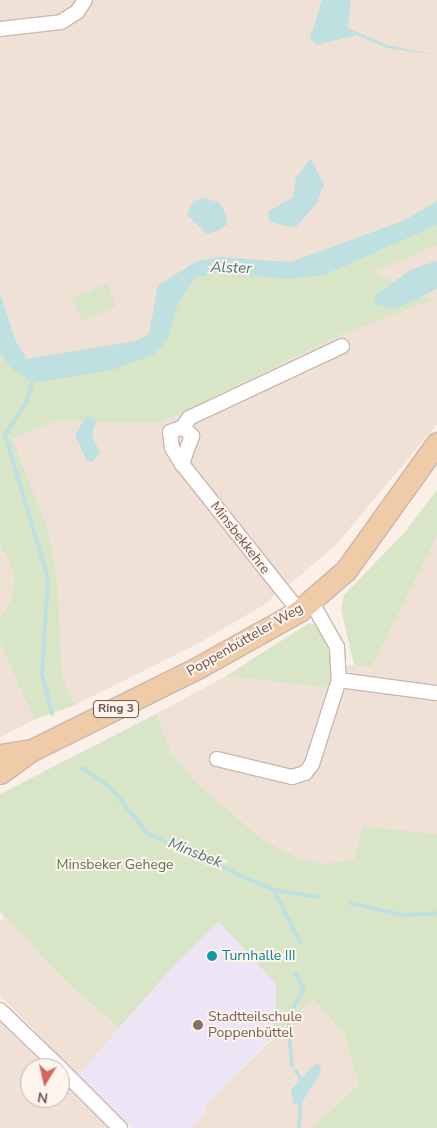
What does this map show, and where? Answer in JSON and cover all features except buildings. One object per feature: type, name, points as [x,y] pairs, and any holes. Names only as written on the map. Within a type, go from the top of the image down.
[{"type":"main road","name":"Poppenbütteler Weg","points":[[0,773],[32,750],[199,667],[305,606],[346,570],[416,476],[437,443]]},
{"type":"main road","name":"Poppenbütteler Weg","points":[[416,476],[437,456]]},
{"type":"main road","name":"Poppenbütteler Weg","points":[[0,755],[32,750]]},
{"type":"street","points":[[0,29],[61,22],[77,12],[85,0]]},
{"type":"street","name":"Minsbekkehre","points":[[339,680],[337,647],[305,606],[182,464],[192,436],[183,427],[196,414],[342,346]]},
{"type":"street","points":[[217,759],[292,777],[305,773],[312,764],[339,680],[437,693]]},
{"type":"street","points":[[0,1010],[50,1058]]},
{"type":"street","points":[[70,1078],[120,1128]]},
{"type":"shaded area","points":[[0,0],[437,0],[437,201],[405,220],[291,262],[220,257],[197,261],[158,285],[149,334],[136,341],[27,359],[15,340],[0,292]]},
{"type":"shaded area","points":[[437,245],[437,424],[335,546],[262,606],[201,642],[75,705],[62,675],[58,588],[49,532],[11,439],[56,421],[160,423],[341,335],[431,300],[372,272]]},
{"type":"shaded area","points":[[437,536],[437,834],[363,826],[353,860],[321,864],[298,858],[262,839],[200,786],[171,753],[158,729],[156,714],[226,676],[327,688],[331,663],[372,667]]},
{"type":"shaded area","points":[[0,544],[14,572],[13,596],[0,619]]},
{"type":"shaded area","points":[[0,643],[34,720],[0,737]]},
{"type":"shaded area","points":[[0,911],[67,983],[119,1028],[79,1075],[70,1066],[70,1058],[62,1058],[0,996],[0,922],[4,918]]},
{"type":"shaded area","name":"Stadtteilschule Poppenbüttel","points":[[219,922],[276,984],[276,1021],[265,1044],[204,1107],[207,1112],[190,1128],[133,1128],[79,1075],[177,961]]},
{"type":"shaded area","points":[[313,999],[344,1034],[359,1084],[312,1128],[190,1128],[207,1112],[203,1107]]},
{"type":"shaded area","points":[[0,1022],[37,1058],[20,1058],[20,1108],[70,1108],[70,1091],[108,1128],[0,1128]]},
{"type":"green space","points":[[437,201],[437,245],[373,272],[432,300],[341,335],[160,423],[56,421],[12,439],[49,532],[58,588],[62,675],[75,705],[34,720],[0,643],[0,619],[13,596],[14,572],[0,544],[0,292],[15,340],[27,359],[136,341],[149,334],[158,285],[197,261],[220,257],[291,262],[405,220]]},
{"type":"green space","points":[[107,283],[117,306],[82,321],[72,299]]},
{"type":"green space","points":[[437,490],[437,536],[372,667],[354,665],[341,610],[344,595],[404,533]]},
{"type":"green space","points":[[309,623],[324,628],[331,663],[328,688],[226,676]]},
{"type":"green space","name":"Minsbeker Gehege","points":[[156,714],[171,753],[200,786],[262,839],[298,858],[321,864],[353,860],[363,826],[437,834],[437,1128],[312,1128],[359,1084],[344,1034],[313,999],[265,1044],[276,1021],[276,984],[219,922],[177,962],[119,1028],[67,983],[0,911],[0,794]]},
{"type":"water","points":[[322,0],[351,0],[348,28],[387,45],[437,55],[387,48],[357,35],[316,45],[310,38]]},
{"type":"water","points":[[311,158],[324,185],[317,203],[295,228],[270,222],[268,212],[293,197],[296,178]]},
{"type":"water","points":[[203,198],[219,202],[225,212],[227,224],[219,230],[207,234],[187,215],[193,201]]},
{"type":"water","name":"Alster","points":[[437,201],[437,225],[324,275],[289,279],[219,273],[195,277],[177,306],[167,340],[153,355],[112,370],[33,383],[10,367],[0,352],[0,292],[15,340],[27,359],[136,341],[149,334],[158,285],[197,261],[220,257],[291,262],[405,220]]},
{"type":"water","points":[[437,261],[437,289],[396,309],[375,305],[376,294],[412,269]]},
{"type":"water","points":[[87,415],[96,421],[92,435],[100,453],[92,462],[87,461],[75,435]]},
{"type":"water","points":[[315,1064],[321,1065],[320,1074],[300,1105],[294,1105],[291,1090]]},
{"type":"waterway","points":[[33,380],[27,401],[5,435],[48,578],[42,674],[52,714]]},
{"type":"waterway","name":"Minsbek","points":[[82,768],[110,787],[148,834],[274,890],[300,942]]},
{"type":"waterway","points":[[274,890],[318,897]]},
{"type":"waterway","points":[[350,903],[402,915],[437,913]]},
{"type":"waterway","name":"Minsbek","points":[[292,1066],[288,1018],[304,988],[295,973]]},
{"type":"waterway","name":"Minsbek","points":[[296,1071],[304,1084]]},
{"type":"waterway","name":"Minsbek","points":[[299,1128],[301,1100]]},
{"type":"place","name":"Turnhalle III","points":[[212,956]]},
{"type":"place","name":"Stadtteilschule Poppenbüttel","points":[[198,1025]]}]
